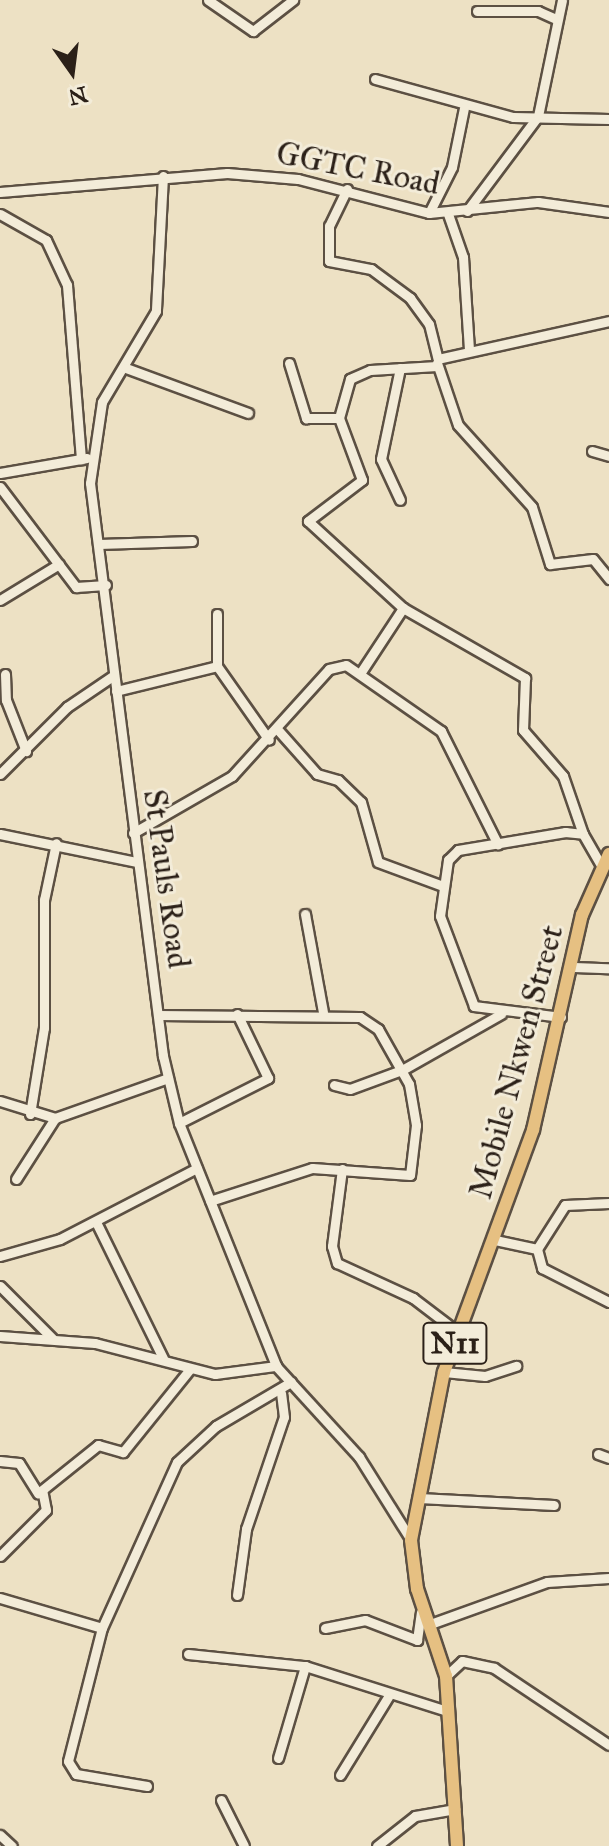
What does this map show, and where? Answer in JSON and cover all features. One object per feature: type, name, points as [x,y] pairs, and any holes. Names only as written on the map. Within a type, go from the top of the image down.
[{"type":"highway","name":"Mobile Nkwen Street","points":[[457,1846],[446,1676],[433,1623],[417,1589],[411,1540],[444,1372],[495,1240],[605,860]]},
{"type":"street","points":[[208,0],[253,31],[293,0]]},
{"type":"street","points":[[467,211],[538,116],[562,0]]},
{"type":"street","points":[[477,11],[538,11],[556,19]]},
{"type":"street","points":[[375,79],[464,108],[609,119]]},
{"type":"street","points":[[429,213],[452,167],[464,108]]},
{"type":"street","name":"GGTC Road","points":[[0,192],[227,173],[347,189],[429,213],[448,214],[538,202],[609,212]]},
{"type":"street","name":"St Pauls Road","points":[[163,176],[156,311],[126,368],[102,402],[85,458],[106,585],[133,833],[168,1078],[179,1123],[276,1366],[359,1457],[411,1540]]},
{"type":"street","points":[[347,189],[329,226],[329,261],[371,269],[410,298],[429,324],[438,363],[470,443],[532,507],[550,564],[593,559],[609,579]]},
{"type":"street","points":[[0,214],[46,240],[67,285],[85,458],[0,473]]},
{"type":"street","points":[[448,214],[463,257],[469,350]]},
{"type":"street","points":[[605,860],[583,834],[563,776],[523,730],[525,678],[403,608],[308,521],[362,480],[339,418],[350,379],[438,363],[469,350],[609,321]]},
{"type":"street","points":[[289,363],[306,418],[339,418]]},
{"type":"street","points":[[126,368],[248,413]]},
{"type":"street","points":[[400,368],[381,459],[400,500]]},
{"type":"street","points":[[592,451],[609,456]]},
{"type":"street","points":[[0,487],[76,587],[106,585]]},
{"type":"street","points":[[99,544],[192,541]]},
{"type":"street","points":[[0,600],[59,564]]},
{"type":"street","points":[[361,672],[403,608]]},
{"type":"street","points":[[217,614],[217,666],[269,740]]},
{"type":"street","points":[[133,833],[232,776],[269,740],[329,669],[346,665],[361,672],[441,731],[498,845]]},
{"type":"street","points":[[116,691],[217,666]]},
{"type":"street","points":[[5,674],[6,700],[26,751]]},
{"type":"street","points":[[0,774],[67,707],[114,675]]},
{"type":"street","points":[[278,730],[317,774],[338,780],[361,802],[378,862],[443,886]]},
{"type":"street","points":[[0,834],[137,862]]},
{"type":"street","points":[[561,1017],[501,1014],[474,1006],[440,916],[443,886],[452,854],[583,834]]},
{"type":"street","points":[[30,1114],[44,1028],[44,900],[56,843]]},
{"type":"street","points":[[305,914],[323,1012]]},
{"type":"street","points":[[572,967],[609,968]]},
{"type":"street","points":[[158,1015],[323,1012],[360,1017],[378,1029],[402,1070],[415,1104],[415,1169],[403,1176],[342,1169],[294,1172],[210,1201]]},
{"type":"street","points":[[179,1123],[268,1078],[237,1014]]},
{"type":"street","points":[[334,1085],[350,1089],[402,1070],[501,1014]]},
{"type":"street","points":[[0,1101],[30,1114],[55,1118],[168,1078]]},
{"type":"street","points":[[16,1179],[55,1118]]},
{"type":"street","points":[[0,1256],[96,1222],[197,1168]]},
{"type":"street","points":[[342,1169],[332,1246],[337,1263],[413,1298],[459,1333]]},
{"type":"street","points":[[609,1203],[565,1205],[537,1249],[542,1268],[609,1302]]},
{"type":"street","points":[[96,1222],[163,1358]]},
{"type":"street","points":[[495,1240],[537,1249]]},
{"type":"street","points":[[0,1286],[52,1338]]},
{"type":"street","points":[[0,1336],[52,1338],[163,1358],[190,1369],[232,1375],[276,1366]]},
{"type":"street","points":[[444,1372],[485,1376],[516,1366]]},
{"type":"street","points":[[38,1493],[98,1445],[123,1452],[190,1369]]},
{"type":"street","points":[[147,1786],[76,1774],[68,1761],[102,1628],[177,1462],[216,1426],[281,1393],[291,1382]]},
{"type":"street","points":[[237,1595],[246,1529],[284,1417],[281,1393]]},
{"type":"street","points":[[598,1454],[609,1458]]},
{"type":"street","points":[[0,1461],[19,1463],[46,1510],[0,1556]]},
{"type":"street","points":[[419,1498],[554,1505]]},
{"type":"street","points":[[433,1623],[547,1582],[609,1578]]},
{"type":"street","points":[[325,1628],[365,1620],[417,1640],[422,1620],[417,1589]]},
{"type":"street","points":[[0,1598],[102,1628]]},
{"type":"street","points":[[188,1654],[305,1666],[388,1697],[447,1711]]},
{"type":"street","points":[[446,1676],[462,1661],[494,1668],[609,1745]]},
{"type":"street","points":[[278,1758],[305,1666]]},
{"type":"street","points":[[340,1775],[388,1697]]},
{"type":"street","points":[[221,1800],[244,1846]]},
{"type":"street","points":[[377,1846],[415,1816],[455,1809]]},
{"type":"street","points":[[0,1835],[12,1846]]}]
